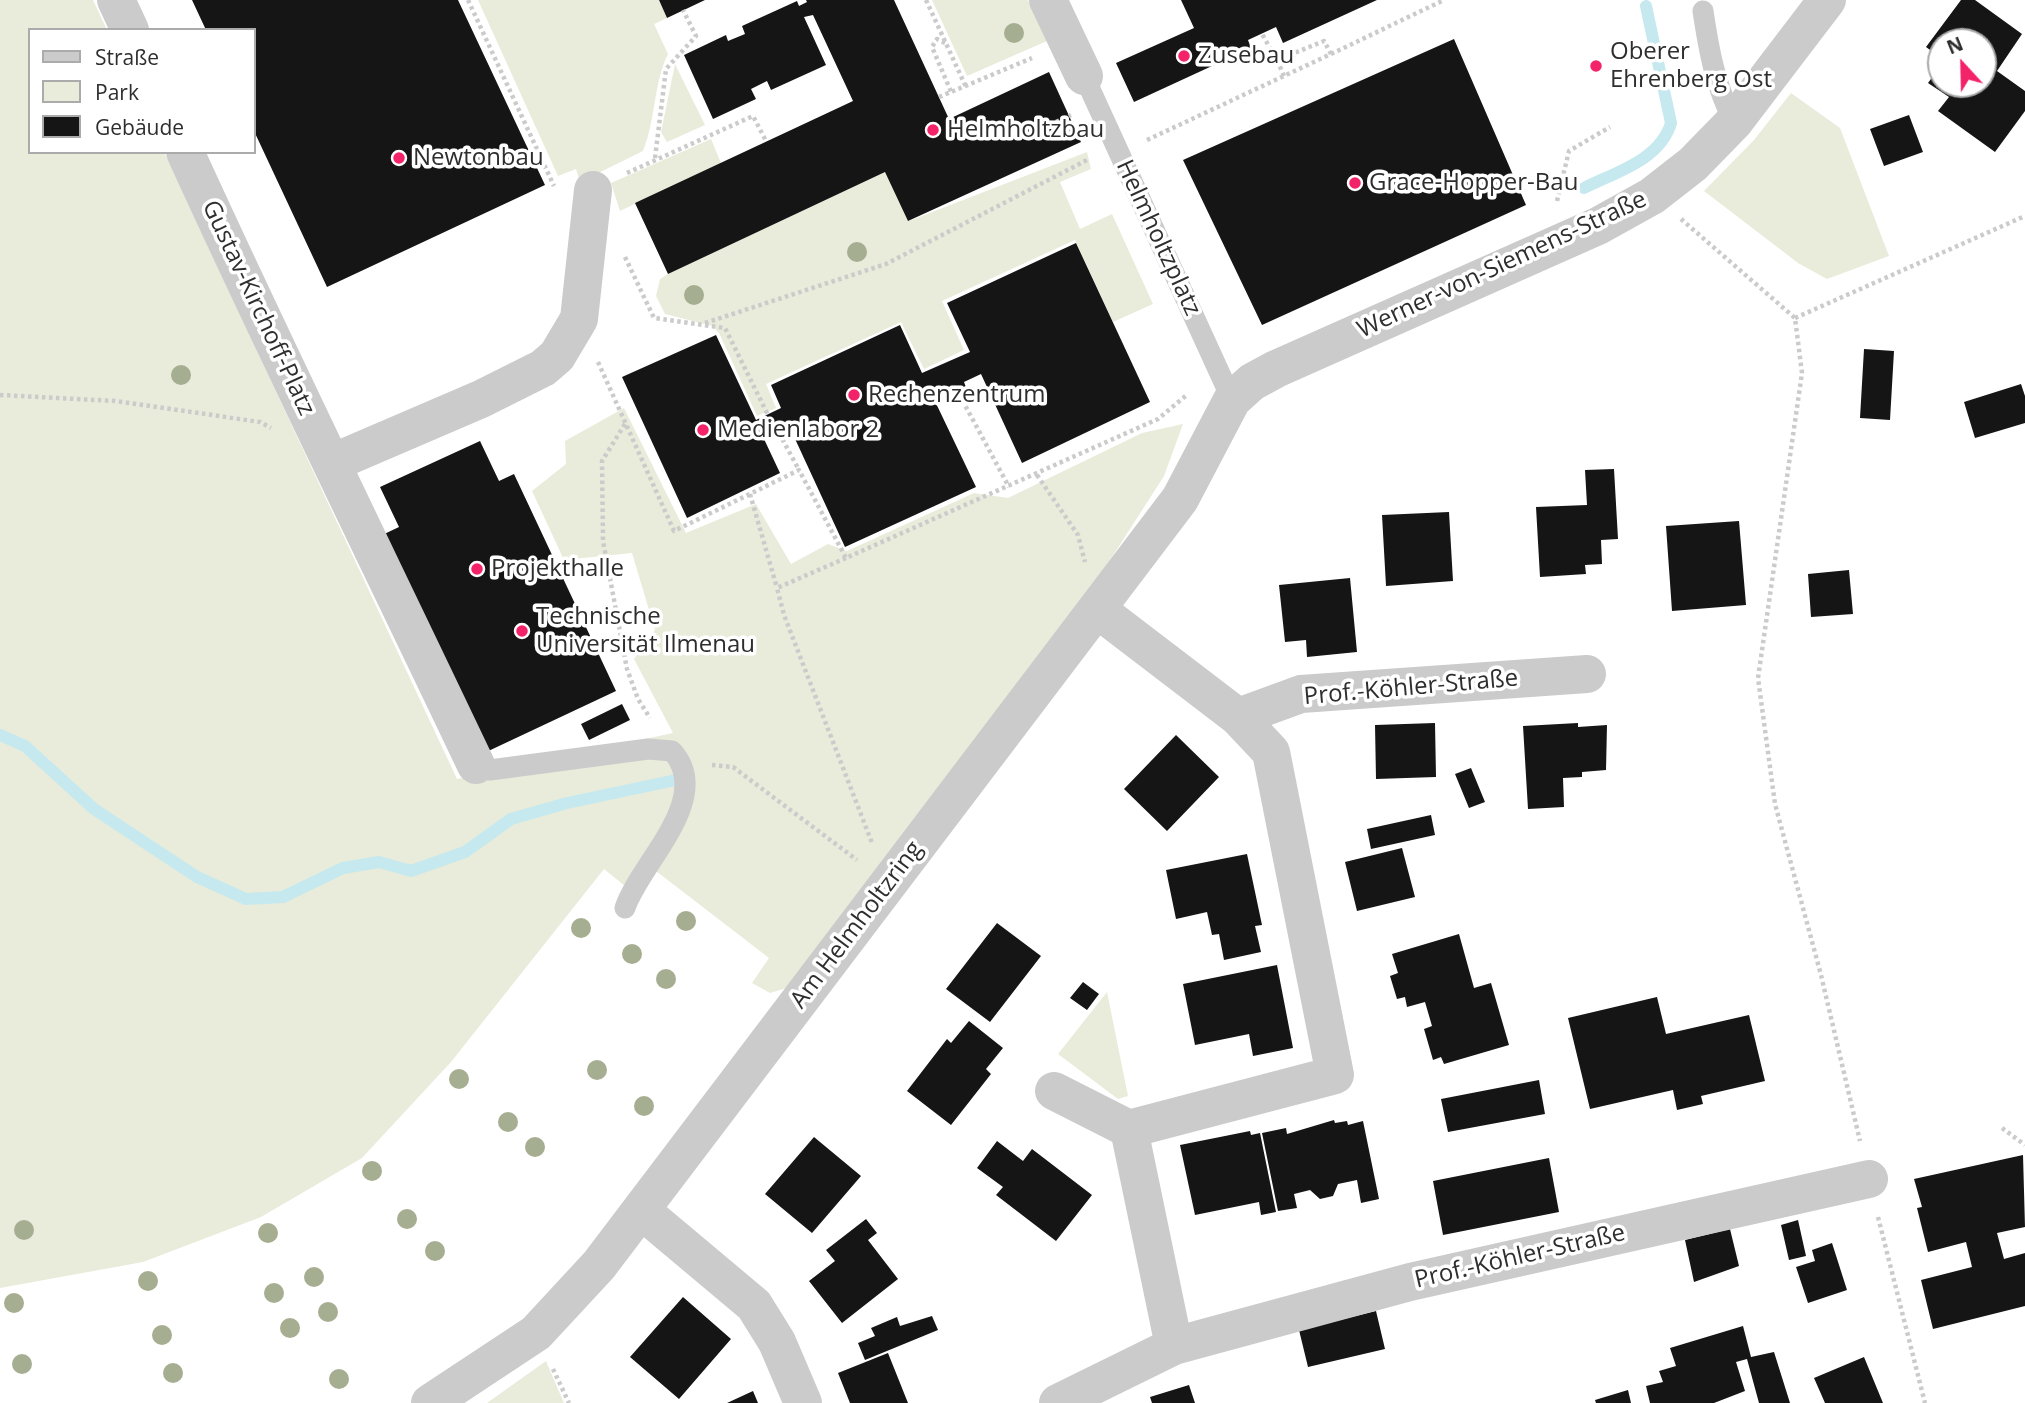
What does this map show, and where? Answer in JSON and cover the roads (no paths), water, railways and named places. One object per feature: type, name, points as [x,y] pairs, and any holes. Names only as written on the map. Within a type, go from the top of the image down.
[{"type":"street","points":[[116,0],[129,28]]},
{"type":"street","name":"Helmholtzplatz","points":[[1048,0],[1067,40],[1077,88]]},
{"type":"street","name":"Werner-von-Siemens-Straße","points":[[1232,400],[1252,382],[1276,369],[1545,250],[1652,196],[1693,164],[1734,122],[1827,0]]},
{"type":"street","name":"Gustav-Kirchoff-Platz","points":[[187,154],[285,370],[476,765]]},
{"type":"street","points":[[332,463],[481,399],[543,368],[557,356],[579,319],[593,190]]},
{"type":"street","name":"Am Helmholtzring","points":[[430,1403],[536,1333],[642,1211],[1180,499],[1232,400]]},
{"type":"street","points":[[1054,1091],[1129,1129],[1335,1075],[1271,752],[1238,717],[1098,610]]},
{"type":"street","name":"Prof.-Köhler-Straße","points":[[1238,717],[1301,694],[1587,674]]},
{"type":"street","points":[[1129,1129],[1174,1346]]},
{"type":"street","name":"Prof.-Köhler-Straße","points":[[1058,1403],[1174,1346],[1410,1282],[1869,1179]]},
{"type":"street","points":[[642,1211],[754,1305],[777,1342],[803,1403]]},
{"type":"lane","points":[[1703,11],[1712,67],[1719,92],[1734,122]]},
{"type":"lane","name":"Helmholtzplatz","points":[[1077,88],[1120,154],[1232,400]]},
{"type":"lane","points":[[476,765],[490,769],[648,749],[677,757],[686,788],[679,811],[652,863],[631,890],[625,908]]},
{"type":"waterway","points":[[1584,188],[1647,156],[1657,147],[1671,123],[1646,6]]},
{"type":"waterway","points":[[0,735],[25,746],[94,809],[197,877],[246,899],[283,897],[343,868],[379,862],[411,871],[465,852],[511,819],[567,803],[676,780]]},
{"type":"place","name":"Zusebau","points":[[1184,56]]},
{"type":"place","name":"Oberer Ehrenberg Ost","points":[[1596,66]]},
{"type":"place","name":"Helmholtzbau","points":[[933,130]]},
{"type":"place","name":"Newtonbau","points":[[399,158]]},
{"type":"place","name":"Grace-Hopper-Bau","points":[[1355,183]]},
{"type":"place","name":"Rechenzentrum","points":[[854,395]]},
{"type":"place","name":"Medienlabor 2","points":[[703,430]]},
{"type":"place","name":"Projekthalle","points":[[477,569]]},
{"type":"place","name":"Technische Universität Ilmenau","points":[[522,631]]}]
